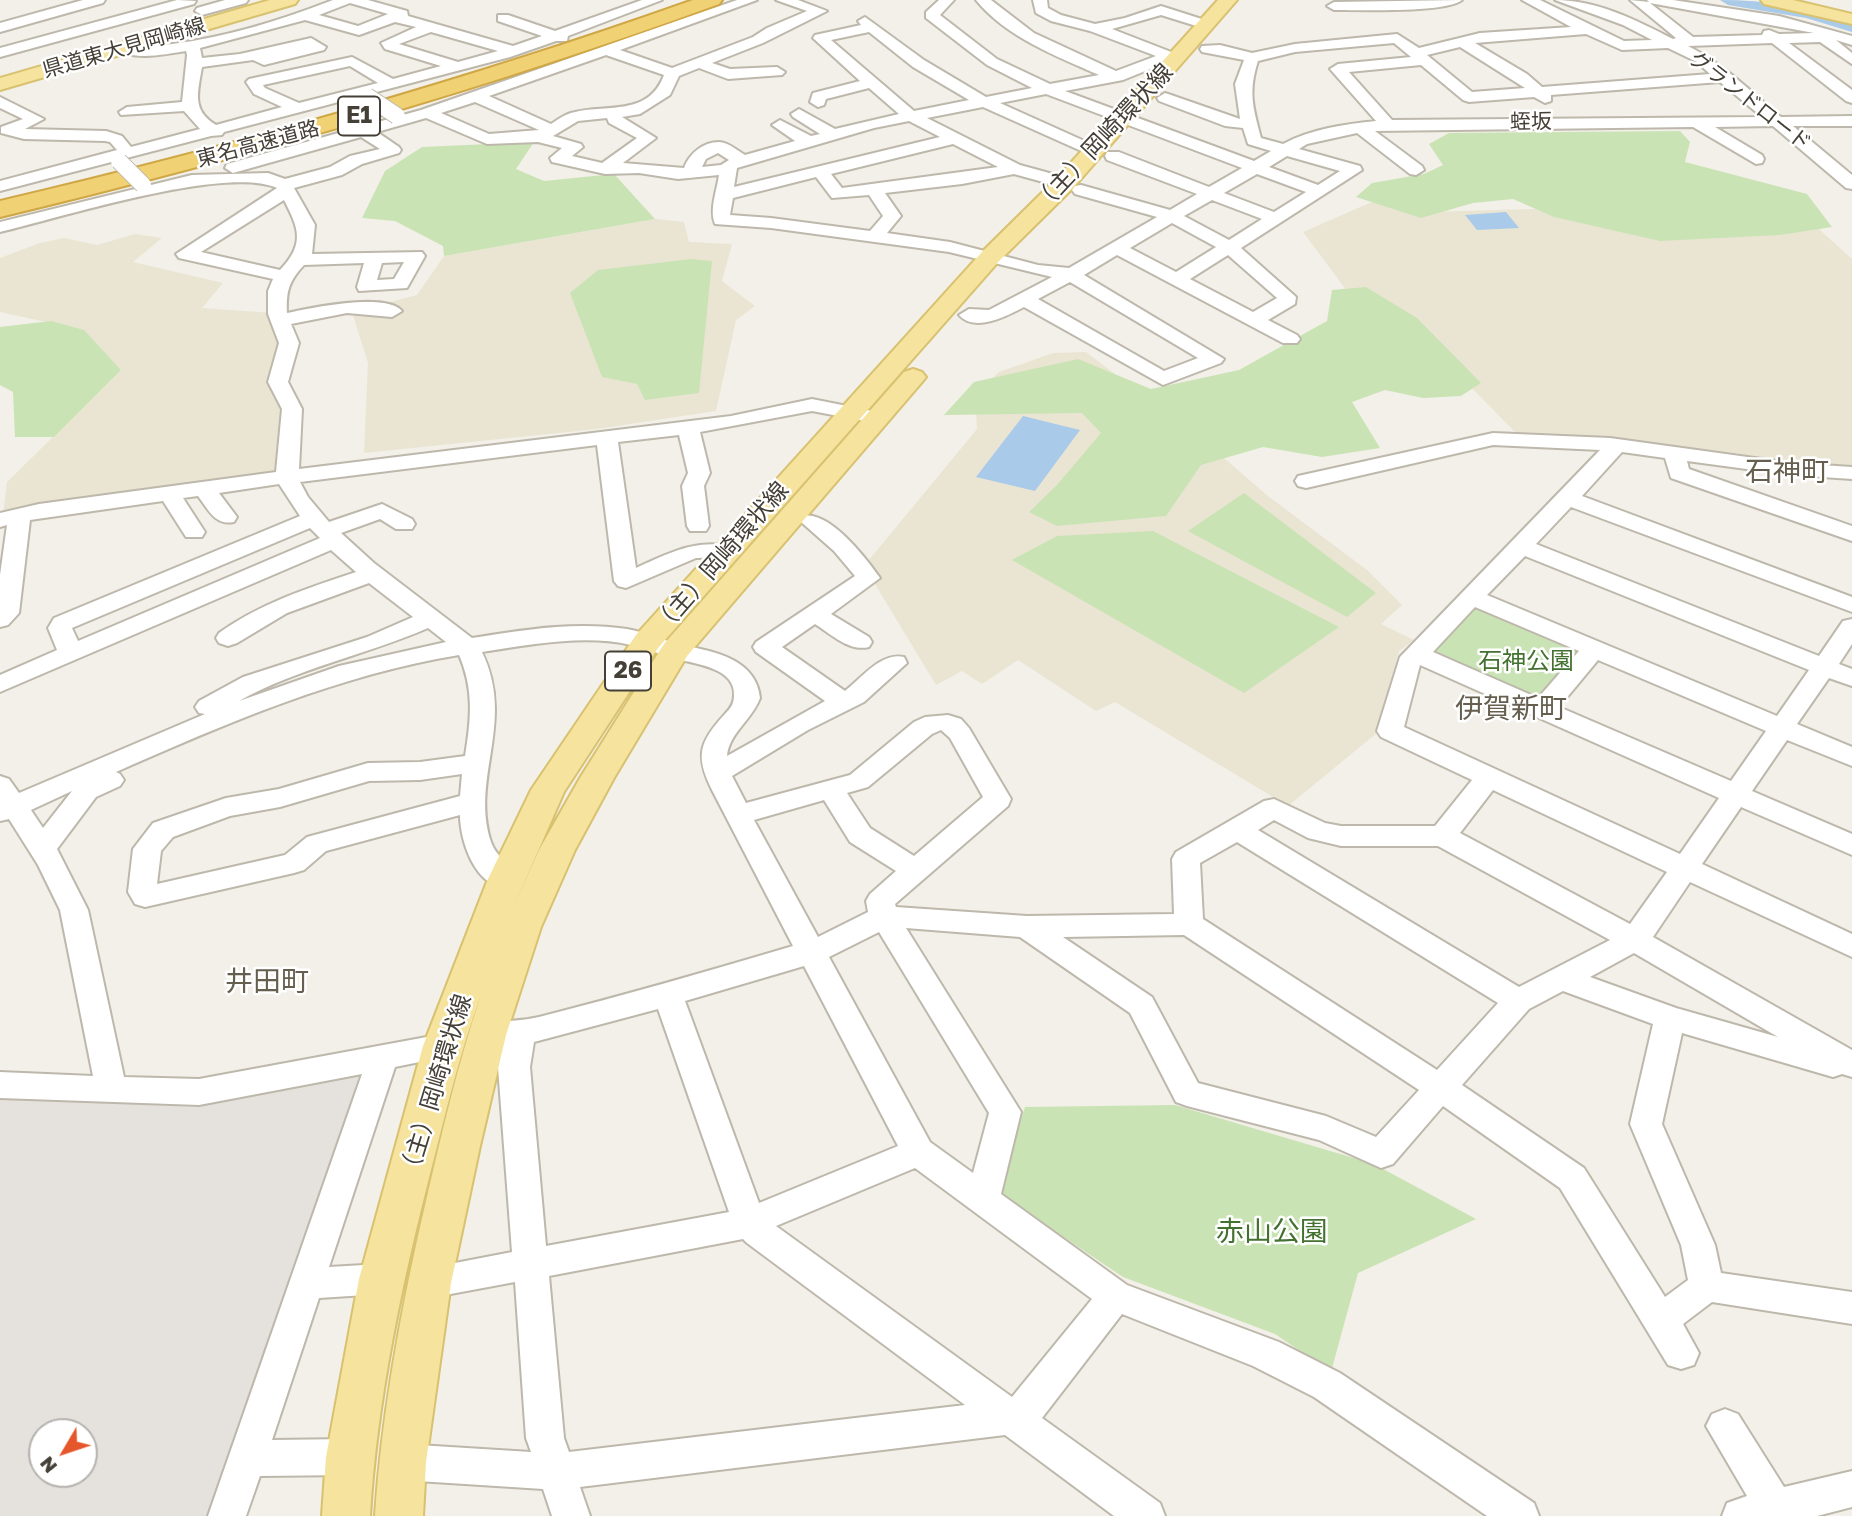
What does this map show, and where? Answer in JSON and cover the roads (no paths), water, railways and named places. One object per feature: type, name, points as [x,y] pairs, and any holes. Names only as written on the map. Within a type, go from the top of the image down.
[{"type":"highway","name":"東名高速道路","points":[[1,189],[171,159],[348,111],[550,49],[690,0]]},
{"type":"highway","name":"東名高速道路","points":[[0,209],[164,169],[357,117],[573,50],[712,0]]},
{"type":"main road","name":"県道東大見岡崎線","points":[[0,84],[123,48],[209,16],[289,0]]},
{"type":"main road","name":"（主）岡崎環状線","points":[[346,1516],[350,1457],[381,1279],[443,1046],[506,879],[548,790],[661,646],[864,414],[1207,37],[1228,0]]},
{"type":"main road","name":"（主）岡崎環状線","points":[[1157,93],[1174,61],[1252,0]]},
{"type":"main road","points":[[1770,0],[1852,19]]},
{"type":"main road","name":"（主）岡崎環状線","points":[[399,1516],[402,1462],[429,1283],[487,1035],[523,927],[558,850],[597,778],[661,646],[726,552],[864,414],[969,315],[1003,260]]},
{"type":"street","points":[[0,28],[98,0]]},
{"type":"street","points":[[0,53],[189,1],[209,16],[242,0]]},
{"type":"street","points":[[123,48],[139,52],[192,45],[308,16],[346,0]]},
{"type":"street","points":[[308,16],[359,32],[402,14],[353,0]]},
{"type":"street","points":[[1,189],[358,95],[561,38],[655,0]]},
{"type":"street","points":[[600,52],[671,74],[746,45],[820,11],[783,0]]},
{"type":"street","points":[[947,0],[931,15],[992,62],[1049,90],[1130,122],[1319,191]]},
{"type":"street","points":[[983,0],[1006,21],[1048,46],[1231,123],[1248,124]]},
{"type":"street","points":[[1040,0],[1041,10],[1056,18],[1095,28],[1174,61]]},
{"type":"street","points":[[1361,21],[1339,7],[1455,0]]},
{"type":"street","points":[[1529,0],[1622,46],[1823,37],[1852,60]]},
{"type":"street","name":"グランドロード","points":[[1562,0],[1684,44],[1852,184]]},
{"type":"street","points":[[1637,0],[1684,44]]},
{"type":"street","points":[[1654,0],[1758,16],[1852,41]]},
{"type":"street","points":[[0,227],[147,188],[192,180],[365,132],[401,118],[428,113],[743,3],[788,25]]},
{"type":"street","points":[[1095,28],[1115,25],[1161,10],[1207,37],[1220,49],[1252,58],[1295,48],[1397,38],[1469,97],[1726,77]]},
{"type":"street","points":[[395,17],[513,51]]},
{"type":"street","points":[[1749,17],[1849,93]]},
{"type":"street","points":[[503,18],[561,38]]},
{"type":"street","points":[[1253,320],[1288,300],[1229,247],[1169,215],[1014,169],[954,139],[911,116],[820,38],[869,24],[938,79],[982,103],[1207,194],[1275,218]]},
{"type":"street","points":[[430,27],[388,43],[390,46],[458,67]]},
{"type":"street","points":[[1388,125],[1338,69],[1422,56],[1480,37],[1587,29]]},
{"type":"street","points":[[0,39],[16,49]]},
{"type":"street","points":[[1463,42],[1522,77],[1572,122]]},
{"type":"street","points":[[192,45],[197,63],[189,86],[191,106],[197,119],[216,132]]},
{"type":"street","points":[[699,63],[728,74],[778,76],[769,53],[746,45]]},
{"type":"street","points":[[197,63],[257,55]]},
{"type":"street","points":[[1177,279],[1354,170],[1254,141],[1248,124],[1243,84],[1252,58]]},
{"type":"street","points":[[475,96],[575,146],[558,158],[605,169],[639,168],[677,174],[736,165],[834,135],[911,116],[1116,76],[1159,60],[1174,61]]},
{"type":"street","points":[[299,109],[259,91],[254,82],[352,61],[391,84]]},
{"type":"street","points":[[302,72],[358,95],[401,118]]},
{"type":"street","points":[[428,113],[487,139],[545,133],[574,117],[634,111],[665,92],[671,74]]},
{"type":"street","points":[[1418,78],[1444,76]]},
{"type":"street","points":[[818,102],[818,96],[873,82]]},
{"type":"street","points":[[1351,85],[1378,82]]},
{"type":"street","points":[[0,102],[36,119],[3,132]]},
{"type":"street","points":[[127,111],[191,106]]},
{"type":"street","points":[[605,169],[648,138],[615,120],[613,113]]},
{"type":"street","points":[[799,114],[834,135]]},
{"type":"street","points":[[1694,121],[1756,159]]},
{"type":"street","name":"蛭坂","points":[[1169,215],[1312,137],[1360,127],[1572,122],[1852,121]]},
{"type":"street","points":[[780,125],[809,142]]},
{"type":"street","points":[[1360,127],[1416,170]]},
{"type":"street","points":[[3,132],[106,136],[116,139],[121,158],[147,188]]},
{"type":"street","points":[[284,276],[185,254],[285,188],[336,171],[356,160],[393,150],[365,132]]},
{"type":"street","points":[[723,195],[954,139]]},
{"type":"street","points":[[736,165],[723,195],[721,220],[771,223],[950,247],[1068,273],[1214,359],[1163,379],[1024,299]]},
{"type":"street","points":[[820,171],[838,194],[962,179],[1014,169]]},
{"type":"street","points":[[192,180],[268,177],[285,188],[299,210],[306,226],[303,256],[284,276],[277,291],[280,320],[289,343],[278,382],[292,409],[290,461],[286,477],[299,503],[325,530],[467,646],[482,687],[484,711],[473,802],[475,832],[483,859],[506,879]]},
{"type":"street","points":[[873,238],[892,216],[874,190]]},
{"type":"street","points":[[969,315],[992,316],[1169,215]]},
{"type":"street","points":[[1115,247],[1290,339]]},
{"type":"street","points":[[299,260],[375,257]]},
{"type":"street","points":[[280,320],[347,307],[391,311]]},
{"type":"street","points":[[0,620],[7,613],[9,518],[286,477],[688,428],[812,405],[864,414]]},
{"type":"street","points":[[688,428],[699,472],[694,486],[698,526]]},
{"type":"street","points":[[607,438],[626,581],[692,551],[726,552]]},
{"type":"street","points":[[1306,481],[1493,439],[1611,444],[1791,469],[1852,473]]},
{"type":"street","points":[[1611,444],[1611,453],[1409,662],[1390,731],[1852,946]]},
{"type":"street","points":[[1675,452],[1679,473],[1852,534]]},
{"type":"street","points":[[204,488],[226,517]]},
{"type":"street","points":[[169,493],[194,532]]},
{"type":"street","points":[[1567,498],[1852,605]]},
{"type":"street","points":[[0,684],[71,654],[325,530],[382,511],[404,524]]},
{"type":"street","points":[[811,521],[842,546],[868,578],[765,647],[844,702]]},
{"type":"street","points":[[1521,546],[1852,678]]},
{"type":"street","points":[[228,638],[244,625],[326,590],[375,573]]},
{"type":"street","points":[[1471,597],[1852,757]]},
{"type":"street","points":[[816,614],[860,642]]},
{"type":"street","points":[[41,847],[87,791],[203,738],[203,724],[195,714],[253,683],[327,656],[376,642],[432,618]]},
{"type":"street","points":[[1027,928],[1141,1005],[1187,1093],[1326,1129],[1381,1154],[1518,1001],[1635,940],[1852,626]]},
{"type":"street","points":[[111,1089],[74,910],[67,891],[41,847],[5,801],[329,677],[467,646],[556,636],[627,636],[729,665],[743,680],[747,692],[742,712],[722,733],[715,747],[718,773],[918,1152],[1115,1296],[1266,1354],[1327,1385],[1520,1516]]},
{"type":"street","points":[[1542,710],[1594,649]]},
{"type":"street","points":[[1416,654],[1852,845]]},
{"type":"street","points":[[718,773],[799,724],[855,696],[895,663]]},
{"type":"street","points":[[738,815],[859,781],[923,728],[943,721],[953,725],[998,799],[880,901],[884,917],[1005,1112],[982,1201]]},
{"type":"street","points":[[473,802],[317,844],[294,863],[145,897],[142,892],[147,849],[163,830],[226,807],[280,797],[368,772],[420,771],[478,763]]},
{"type":"street","points":[[1443,836],[1489,776]]},
{"type":"street","points":[[831,789],[860,835],[916,870]]},
{"type":"street","points":[[1189,924],[1186,859],[1274,808],[1318,831],[1341,836],[1443,836],[1635,940],[1852,1065]]},
{"type":"street","points":[[1238,830],[1518,1001]]},
{"type":"street","points":[[487,1035],[520,1034],[668,995],[812,952],[884,917],[942,919],[1027,928],[1189,924],[1441,1088],[1572,1178],[1681,1353]]},
{"type":"street","points":[[1561,978],[1670,1018],[1852,1071]]},
{"type":"street","points":[[668,995],[750,1223],[759,1233],[1146,1516]]},
{"type":"street","points":[[1670,1018],[1646,1124],[1698,1245],[1707,1286]]},
{"type":"street","points":[[520,1034],[514,1068],[545,1438],[571,1516]]},
{"type":"street","points":[[0,1085],[199,1092],[443,1046]]},
{"type":"street","points":[[227,1516],[383,1058]]},
{"type":"street","points":[[429,1283],[750,1223],[796,1201],[918,1152]]},
{"type":"street","points":[[305,1284],[381,1279]]},
{"type":"street","points":[[1661,1320],[1707,1286],[1852,1308]]},
{"type":"street","points":[[402,1462],[556,1472],[1009,1417],[1027,1408],[1115,1296]]},
{"type":"street","points":[[1725,1426],[1758,1511],[1852,1489]]},
{"type":"street","points":[[246,1458],[350,1457]]},
{"type":"water","points":[[1506,212],[1519,228],[1477,230],[1465,215]]},
{"type":"water","points":[[1023,416],[1080,430],[1035,491],[976,477]]},
{"type":"waterway","points":[[1728,0],[1806,13],[1852,27]]},
{"type":"district","name":"石神町","points":[[1787,472]]},
{"type":"district","name":"伊賀新町","points":[[1511,709]]},
{"type":"district","name":"井田町","points":[[267,982]]},
{"type":"park label","name":"石神公園","points":[[1526,661]]},
{"type":"park label","name":"赤山公園","points":[[1272,1232]]}]
